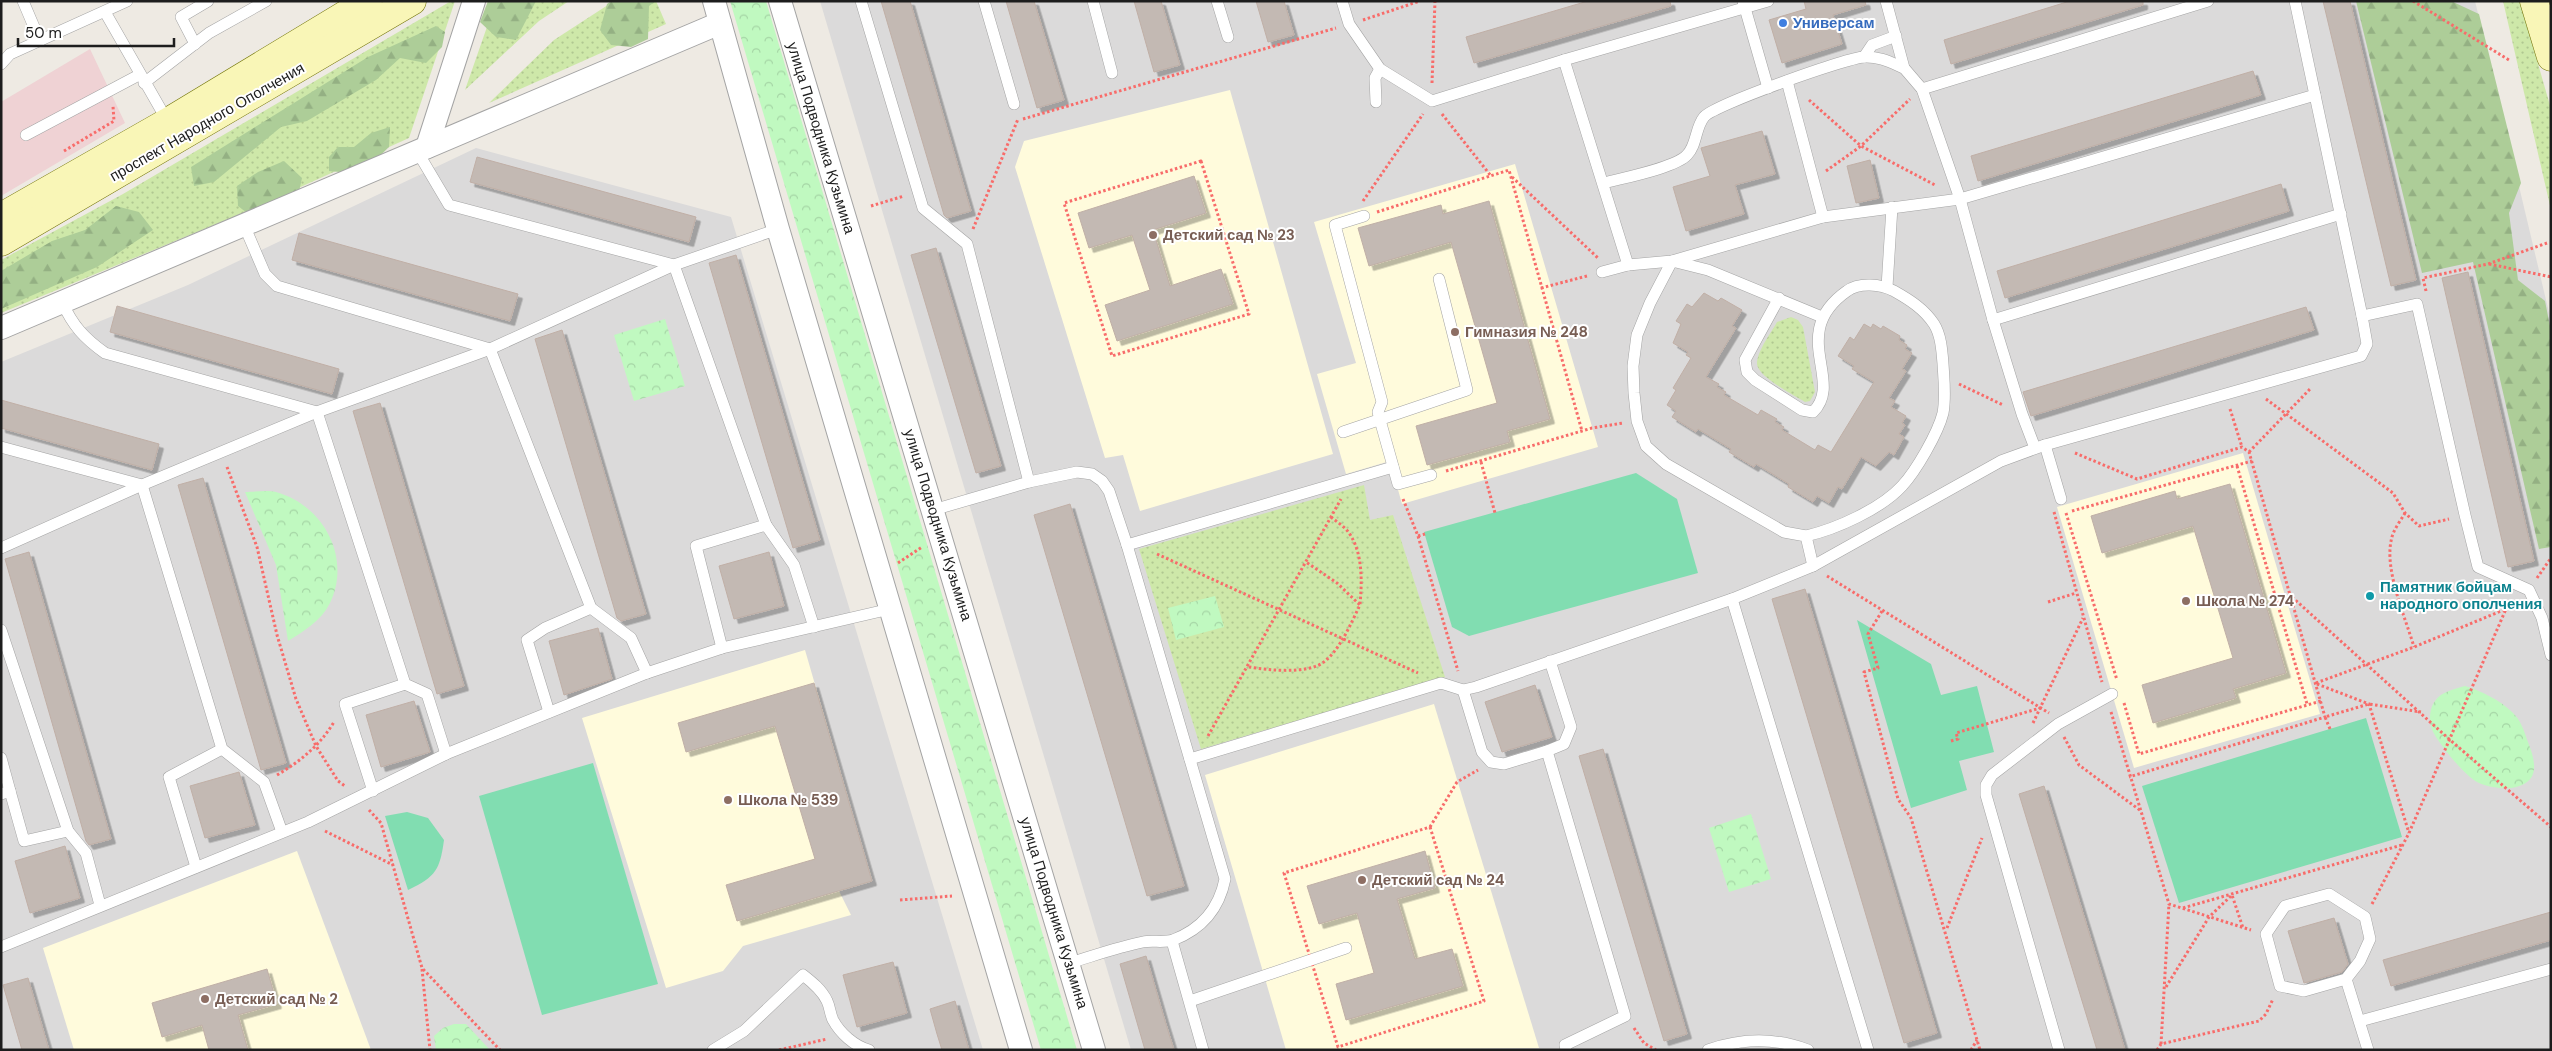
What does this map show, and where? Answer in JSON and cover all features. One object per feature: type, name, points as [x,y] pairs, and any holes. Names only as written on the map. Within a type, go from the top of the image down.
[{"type":"main road","name":"проспект Народного Ополчения","points":[[1,217],[168,122],[368,1]]},
{"type":"main road","name":"проспект Народного Ополчения","points":[[1,242],[412,1]]},
{"type":"main road","points":[[2534,1],[2551,57]]},
{"type":"street","points":[[422,149],[474,1]]},
{"type":"street","points":[[714,1],[778,230],[1021,1050]]},
{"type":"street","name":"улица Подводника Кузьмина","points":[[780,1],[934,510],[1094,1050]]},
{"type":"street","points":[[1,328],[720,23]]},
{"type":"lane","points":[[23,1],[40,41]]},
{"type":"lane","points":[[1,64],[10,54],[127,1]]},
{"type":"lane","points":[[195,44],[181,17],[208,1]]},
{"type":"lane","points":[[26,135],[111,91],[142,79],[209,33],[266,1]]},
{"type":"lane","points":[[861,1],[923,208],[967,244],[1030,482]]},
{"type":"lane","points":[[984,1],[1014,104]]},
{"type":"lane","points":[[1093,1],[1112,73]]},
{"type":"lane","points":[[1218,1],[1228,38]]},
{"type":"lane","points":[[1342,1],[1349,24],[1380,69],[1432,101],[1743,5],[1768,1]]},
{"type":"lane","points":[[1886,1],[1904,68]]},
{"type":"lane","points":[[1922,89],[2208,1]]},
{"type":"lane","points":[[1193,758],[1441,684],[1463,690],[1732,599],[1813,566],[2001,461],[2040,447],[2361,356],[2367,344],[2362,316],[2294,1]]},
{"type":"lane","points":[[1743,5],[1768,88]]},
{"type":"lane","points":[[105,12],[168,122]]},
{"type":"lane","points":[[1864,57],[1872,45],[1896,36]]},
{"type":"lane","points":[[1604,183],[1660,168],[1679,160],[1687,155],[1704,116],[1718,107],[1787,80],[1864,57],[1886,60],[1904,68],[1922,89],[1960,198],[1993,320],[2022,414],[2040,447],[2061,499]]},
{"type":"lane","points":[[1564,60],[1604,183],[1628,265]]},
{"type":"lane","points":[[1376,102],[1375,78],[1380,69]]},
{"type":"lane","points":[[1787,80],[1823,217]]},
{"type":"lane","points":[[1604,271],[1628,265],[1672,261],[1823,217],[1960,198],[2315,96]]},
{"type":"lane","points":[[422,149],[449,206],[674,265]]},
{"type":"lane","points":[[1887,287],[1892,208]]},
{"type":"lane","points":[[1993,320],[2341,214]]},
{"type":"lane","points":[[1364,216],[1336,225],[1382,402],[1378,412],[1380,420],[1398,484],[1431,475]]},
{"type":"lane","points":[[244,225],[265,274],[277,286],[490,349]]},
{"type":"lane","points":[[1,548],[142,485],[317,412],[490,349],[674,265],[778,230]]},
{"type":"lane","points":[[1672,261],[1708,270],[1822,317]]},
{"type":"lane","points":[[1672,261],[1650,304],[1637,335],[1633,366],[1637,421],[1646,446],[1666,464],[1784,532],[1806,536],[1830,530],[1888,498],[1902,486],[1914,470],[1942,416],[1944,401],[1942,348],[1935,326],[1923,310],[1887,287],[1865,285],[1849,289],[1833,302],[1822,317],[1818,346],[1824,393],[1821,404],[1813,412],[1802,410],[1755,380],[1747,372],[1745,360],[1779,298]]},
{"type":"lane","points":[[674,265],[766,525],[794,565],[814,627]]},
{"type":"lane","points":[[1343,432],[1467,390],[1439,279]]},
{"type":"lane","points":[[62,302],[69,317],[85,339],[105,353],[317,412]]},
{"type":"lane","points":[[2362,316],[2418,304],[2464,515],[2478,567],[2529,590],[2542,618],[2551,655]]},
{"type":"lane","points":[[490,349],[592,608],[631,638],[647,673]]},
{"type":"lane","points":[[317,412],[405,684]]},
{"type":"lane","points":[[1,447],[142,485]]},
{"type":"lane","points":[[1130,544],[1394,467]]},
{"type":"lane","points":[[934,510],[1030,482],[1077,472],[1092,474],[1102,481],[1109,491],[1130,544],[1193,758],[1226,879],[1222,897],[1213,912],[1197,926],[1172,941],[1144,941],[1069,964]]},
{"type":"lane","points":[[142,485],[222,749],[264,782],[282,832]]},
{"type":"lane","points":[[722,648],[696,546],[766,525]]},
{"type":"lane","points":[[1806,536],[1813,566]]},
{"type":"lane","points":[[1732,599],[1868,1050]]},
{"type":"lane","points":[[549,712],[527,640],[545,628],[592,608]]},
{"type":"lane","points":[[1,947],[25,939],[100,905],[308,822],[446,754],[647,673],[722,648],[890,609]]},
{"type":"lane","points":[[1,630],[68,831],[86,853],[100,905]]},
{"type":"lane","points":[[1463,690],[1482,752],[1491,762],[1504,764],[1547,751],[1564,744],[1571,727],[1550,661]]},
{"type":"lane","points":[[373,791],[345,704],[405,684],[427,694],[446,754]]},
{"type":"lane","points":[[2059,1050],[1986,795],[1986,785],[1992,775],[2058,724],[2112,694]]},
{"type":"lane","points":[[196,867],[169,777],[222,749]]},
{"type":"lane","points":[[1547,751],[1625,1016],[1565,1045],[1566,1050]]},
{"type":"lane","points":[[1,758],[6,792],[24,841],[68,831]]},
{"type":"lane","points":[[2329,894],[2365,917],[2370,939],[2360,961],[2346,979],[2304,991],[2280,986],[2266,934],[2285,906],[2329,894]]},
{"type":"lane","points":[[1172,941],[1203,1050]]},
{"type":"lane","points":[[1190,1002],[1264,978],[1311,958],[1346,948]]},
{"type":"lane","points":[[2360,1021],[2551,969]]},
{"type":"lane","points":[[713,1050],[744,1030],[803,975],[816,986],[827,1000],[834,1020],[845,1036],[860,1048],[869,1050]]},
{"type":"lane","points":[[2346,979],[2368,1048],[2380,1043]]},
{"type":"lane","points":[[1708,1050],[1732,1042],[1766,1040],[1808,1050]]},
{"type":"path","points":[[967,244],[1018,120],[1349,24],[1420,1]]},
{"type":"path","points":[[1349,220],[1432,101],[1435,1]]},
{"type":"path","points":[[2413,1],[2509,60]]},
{"type":"path","points":[[1787,80],[1861,146],[1960,198]]},
{"type":"path","points":[[1814,180],[1861,146],[1922,89]]},
{"type":"path","points":[[58,155],[114,121],[111,91]]},
{"type":"path","points":[[1432,101],[1491,176]]},
{"type":"path","points":[[1201,161],[1249,314],[1112,356],[1064,203],[1201,161]]},
{"type":"path","points":[[1364,216],[1509,170],[1582,431]]},
{"type":"path","points":[[1511,176],[1586,245],[1600,261],[1604,271],[1541,288]]},
{"type":"path","points":[[871,206],[918,192]]},
{"type":"path","points":[[2418,304],[2429,302],[2424,278],[2488,264],[2547,243]]},
{"type":"path","points":[[2488,264],[2551,277]]},
{"type":"path","points":[[2249,452],[2317,381],[2322,367]]},
{"type":"path","points":[[1957,383],[2010,408]]},
{"type":"path","points":[[2260,384],[2264,397],[2393,493],[2405,513],[2419,526],[2464,515]]},
{"type":"path","points":[[2226,394],[2242,447],[2249,452],[2252,461],[2292,596],[2320,701],[2330,728]]},
{"type":"path","points":[[1431,475],[1481,462],[1582,431],[1637,421]]},
{"type":"path","points":[[2040,447],[2073,452],[2137,479],[2242,447]]},
{"type":"path","points":[[221,452],[257,547],[277,635],[296,699],[316,746],[338,780],[381,823],[422,968],[430,1050]]},
{"type":"path","points":[[2118,682],[2065,513],[2252,461]]},
{"type":"path","points":[[1481,462],[1495,513]]},
{"type":"path","points":[[2237,466],[2307,704]]},
{"type":"path","points":[[1193,758],[1249,667],[1352,479]]},
{"type":"path","points":[[1405,503],[1411,513],[1459,676]]},
{"type":"path","points":[[2054,511],[2102,683]]},
{"type":"path","points":[[2405,513],[2392,535],[2389,553],[2414,647]]},
{"type":"path","points":[[1249,667],[1272,670],[1300,670],[1324,662],[1342,639],[1360,605],[1362,582],[1358,555],[1348,532],[1331,517]]},
{"type":"path","points":[[1418,536],[1424,534]]},
{"type":"path","points":[[897,563],[929,542]]},
{"type":"path","points":[[1130,544],[1441,684]]},
{"type":"path","points":[[2316,683],[2414,647],[2506,609],[2529,590],[2551,558]]},
{"type":"path","points":[[1306,562],[1337,583],[1360,605]]},
{"type":"path","points":[[1823,574],[2054,717]]},
{"type":"path","points":[[2048,602],[2076,593]]},
{"type":"path","points":[[2292,596],[2449,739],[2551,827]]},
{"type":"path","points":[[2371,906],[2409,833],[2506,609]]},
{"type":"path","points":[[1882,611],[1868,634],[1878,668],[1864,672],[1898,799],[1911,818],[1946,929],[1980,1050]]},
{"type":"path","points":[[2029,731],[2083,618]]},
{"type":"path","points":[[2316,683],[2370,704],[2421,712]]},
{"type":"path","points":[[2123,701],[2139,754],[2320,701]]},
{"type":"path","points":[[264,782],[295,765],[316,746],[345,704]]},
{"type":"path","points":[[2129,777],[2370,704]]},
{"type":"path","points":[[2370,704],[2409,833]]},
{"type":"path","points":[[1951,741],[1958,739],[1956,733],[2040,708]]},
{"type":"path","points":[[2063,734],[2079,765],[2142,811]]},
{"type":"path","points":[[2118,738],[2129,777],[2142,811],[2169,904],[2166,987],[2161,1044],[2157,1050]]},
{"type":"path","points":[[1430,827],[1484,1001],[1338,1047],[1284,873],[1430,827],[1457,782],[1491,762]]},
{"type":"path","points":[[308,822],[393,866]]},
{"type":"path","points":[[1946,929],[1986,829]]},
{"type":"path","points":[[2182,908],[2403,845]]},
{"type":"path","points":[[2166,987],[2209,916],[2232,895]]},
{"type":"path","points":[[2232,895],[2242,928]]},
{"type":"path","points":[[900,900],[952,896]]},
{"type":"path","points":[[2169,904],[2266,934]]},
{"type":"path","points":[[422,968],[500,1050]]},
{"type":"path","points":[[2161,1044],[2259,1022],[2266,1014],[2275,994]]},
{"type":"path","points":[[1625,1016],[1644,1042],[1656,1050]]},
{"type":"path","points":[[779,1050],[845,1036]]},
{"type":"path","points":[[1971,1050],[1977,1040]]},
{"type":"shaded area","points":[[820,1],[2475,1],[2551,321],[2551,1050],[1131,1050]]},
{"type":"shaded area","points":[[90,49],[125,123],[1,196],[1,102]]},
{"type":"shaded area","name":"Детский сад № 23","points":[[1230,90],[1333,454],[1140,511],[1123,455],[1105,458],[1015,167],[1024,141]]},
{"type":"shaded area","points":[[476,148],[731,217],[983,1050],[1,1050],[1,362],[188,285]]},
{"type":"shaded area","name":"Гимназия № 248","points":[[1515,164],[1598,447],[1402,504],[1390,461],[1346,474],[1317,374],[1356,363],[1314,222]]},
{"type":"shaded area","name":"Школа № 274","points":[[2243,453],[2320,714],[2134,768],[2057,507]]},
{"type":"shaded area","name":"Школа № 539","points":[[805,650],[872,881],[839,891],[851,915],[743,946],[723,971],[666,988],[582,718]]},
{"type":"shaded area","name":"Детский сад № 24","points":[[1434,704],[1539,1048],[1286,1050],[1205,775]]},
{"type":"shaded area","name":"Детский сад № 2","points":[[297,851],[371,1050],[74,1050],[43,948]]},
{"type":"green space","points":[[451,1],[455,1],[409,138],[243,213],[1,313],[1,260],[123,194]]},
{"type":"green space","points":[[488,1],[536,1],[516,40],[496,37],[480,22]]},
{"type":"green space","points":[[496,1],[569,1],[539,21],[465,90]]},
{"type":"green space","points":[[611,1],[656,1],[649,6],[648,39],[631,47],[611,45],[600,30],[607,4]]},
{"type":"green space","points":[[614,1],[656,1],[666,24],[489,103],[554,40]]},
{"type":"green space","points":[[730,1],[766,1],[1077,1050],[1041,1050]]},
{"type":"green space","points":[[2356,1],[2451,1],[2479,14],[2521,183],[2509,213],[2518,280],[2545,301],[2551,331],[2551,547],[2539,549],[2473,262],[2422,273]]},
{"type":"green space","points":[[2503,1],[2520,1],[2551,109],[2551,210]]},
{"type":"green space","points":[[436,26],[445,32],[442,47],[426,63],[400,58],[376,80],[307,121],[281,127],[214,182],[194,186],[191,167],[368,57]]},
{"type":"green space","points":[[390,127],[389,147],[361,174],[329,171],[329,157],[338,147],[354,147],[371,133]]},
{"type":"green space","points":[[284,161],[302,178],[297,201],[251,216],[238,206],[237,186],[258,172]]},
{"type":"green space","points":[[116,206],[139,212],[153,230],[97,267],[1,309],[1,271],[52,241],[85,230]]},
{"type":"green space","points":[[1791,317],[1798,320],[1803,327],[1815,392],[1810,401],[1805,402],[1770,380],[1763,374],[1757,364],[1762,348],[1777,322]]},
{"type":"green space","points":[[665,319],[685,386],[634,401],[614,335]]},
{"type":"green space","points":[[1636,473],[1677,499],[1698,573],[1469,636],[1452,627],[1424,532]]},
{"type":"green space","points":[[1364,485],[1370,520],[1393,515],[1445,677],[1201,749],[1139,549]]},
{"type":"green space","points":[[245,492],[276,492],[293,499],[307,508],[320,521],[329,535],[335,551],[337,568],[336,586],[330,603],[317,620],[288,641],[276,565]]},
{"type":"green space","points":[[1215,596],[1224,627],[1176,640],[1168,608]]},
{"type":"green space","points":[[1857,620],[1931,664],[1941,695],[1977,686],[1994,752],[1959,761],[1967,790],[1911,808]]},
{"type":"green space","points":[[2465,686],[2496,700],[2518,719],[2524,730],[2534,764],[2532,777],[2527,782],[2511,788],[2498,788],[2477,782],[2458,765],[2438,740],[2430,724],[2430,713],[2433,704],[2445,693]]},
{"type":"green space","points":[[2366,718],[2402,837],[2179,903],[2142,786]]},
{"type":"green space","points":[[593,763],[658,984],[542,1015],[479,796]]},
{"type":"green space","points":[[407,812],[428,818],[444,840],[441,858],[435,871],[425,881],[408,890],[385,816]]},
{"type":"green space","points":[[1751,814],[1771,879],[1729,892],[1709,828]]},
{"type":"green space","points":[[454,1024],[466,1024],[490,1050],[436,1050],[434,1036],[443,1028]]},
{"type":"building","points":[[881,1],[910,1],[971,211],[947,218],[944,215]]},
{"type":"building","points":[[1006,1],[1034,1],[1064,100],[1037,108]]},
{"type":"building","points":[[1134,1],[1161,1],[1180,65],[1154,72]]},
{"type":"building","points":[[1256,1],[1284,1],[1294,35],[1268,42]]},
{"type":"building","points":[[1588,1],[1670,1],[1671,6],[1474,63],[1466,37]]},
{"type":"building","points":[[1804,1],[1865,1],[1866,5],[1833,15],[1842,44],[1782,63],[1769,20],[1806,9]]},
{"type":"building","points":[[2070,1],[2143,1],[2143,5],[1951,64],[1944,40]]},
{"type":"building","points":[[2323,1],[2350,1],[2416,280],[2391,286]]},
{"type":"building","points":[[2253,71],[2261,95],[1978,181],[1971,156]]},
{"type":"building","points":[[1762,131],[1775,174],[1735,185],[1744,214],[1686,231],[1673,187],[1710,176],[1701,148]]},
{"type":"building","points":[[477,157],[696,217],[689,242],[470,182]]},
{"type":"building","points":[[1870,160],[1879,198],[1856,203],[1847,166]]},
{"type":"building","points":[[1194,176],[1206,213],[1153,230],[1170,286],[1221,269],[1233,304],[1117,341],[1105,305],[1150,290],[1132,235],[1089,248],[1078,213]]},
{"type":"building","points":[[2281,184],[2289,211],[2005,298],[1997,271]]},
{"type":"building","points":[[1489,201],[1550,419],[1507,431],[1510,442],[1427,465],[1416,426],[1497,403],[1451,242],[1369,266],[1358,228],[1441,205],[1443,214]]},
{"type":"building","points":[[299,233],[518,294],[510,321],[292,260]]},
{"type":"building","points":[[936,248],[1001,466],[976,473],[911,255]]},
{"type":"building","points":[[736,255],[820,540],[793,548],[709,263]]},
{"type":"building","points":[[2468,272],[2534,561],[2508,567],[2442,278]]},
{"type":"building","points":[[1704,293],[1718,301],[1721,298],[1742,310],[1732,326],[1736,328],[1706,377],[1719,384],[1717,387],[1726,392],[1724,395],[1758,415],[1761,410],[1777,419],[1775,422],[1784,427],[1782,430],[1815,450],[1818,445],[1831,452],[1874,382],[1852,369],[1854,366],[1838,356],[1850,337],[1854,340],[1864,324],[1871,328],[1873,324],[1881,329],[1883,326],[1900,336],[1899,340],[1907,345],[1905,349],[1912,353],[1902,369],[1906,371],[1889,398],[1895,401],[1891,407],[1906,416],[1902,423],[1905,425],[1899,434],[1904,437],[1894,455],[1889,452],[1876,466],[1861,457],[1842,489],[1838,487],[1829,503],[1817,496],[1813,502],[1788,487],[1789,484],[1756,464],[1754,467],[1729,452],[1731,449],[1698,429],[1696,432],[1672,417],[1676,411],[1667,405],[1676,390],[1673,388],[1691,358],[1686,355],[1688,352],[1673,343],[1681,324],[1676,321],[1687,304],[1692,307]]},
{"type":"building","points":[[117,306],[339,369],[332,394],[110,332]]},
{"type":"building","points":[[2306,307],[2314,330],[2031,416],[2023,392]]},
{"type":"building","points":[[562,330],[646,614],[621,621],[617,618],[535,339]]},
{"type":"building","points":[[1,400],[159,444],[152,470],[1,428]]},
{"type":"building","points":[[380,403],[464,686],[437,694],[353,411]]},
{"type":"building","points":[[203,478],[286,763],[261,770],[178,485]]},
{"type":"building","points":[[2230,484],[2286,673],[2233,689],[2236,698],[2153,723],[2142,685],[2233,658],[2193,526],[2102,553],[2091,516],[2175,491],[2177,499]]},
{"type":"building","points":[[1070,504],[1184,886],[1147,896],[1034,515]]},
{"type":"building","points":[[29,552],[111,839],[89,845],[86,841],[5,559]]},
{"type":"building","points":[[769,552],[784,606],[734,619],[719,566]]},
{"type":"building","points":[[1805,589],[1937,1033],[1904,1043],[1772,599]]},
{"type":"building","points":[[598,628],[612,679],[564,695],[549,641]]},
{"type":"building","points":[[814,683],[872,881],[737,921],[726,885],[815,859],[775,726],[686,752],[678,723]]},
{"type":"building","points":[[1535,685],[1552,737],[1502,752],[1485,702]]},
{"type":"building","points":[[414,701],[430,752],[381,767],[366,715]]},
{"type":"building","points":[[1603,749],[1687,1034],[1664,1041],[1579,756]]},
{"type":"building","points":[[239,772],[255,825],[205,838],[190,786]]},
{"type":"building","points":[[2044,786],[2125,1050],[2097,1050],[2019,794]]},
{"type":"building","points":[[65,846],[80,898],[30,913],[15,861]]},
{"type":"building","points":[[1425,851],[1435,888],[1397,899],[1415,959],[1452,949],[1463,986],[1346,1020],[1336,984],[1374,973],[1357,913],[1319,924],[1307,886]]},
{"type":"building","points":[[2551,912],[2551,940],[2391,986],[2383,960]]},
{"type":"building","points":[[2334,918],[2348,964],[2342,972],[2304,983],[2288,931]]},
{"type":"building","points":[[1146,956],[1174,1050],[1145,1050],[1120,964]]},
{"type":"building","points":[[893,962],[907,1013],[857,1027],[843,975]]},
{"type":"building","points":[[267,969],[277,1004],[238,1015],[248,1050],[209,1050],[202,1025],[162,1037],[152,1003]]},
{"type":"building","points":[[28,978],[49,1050],[22,1050],[3,985]]},
{"type":"building","points":[[955,1001],[969,1050],[942,1050],[937,1034],[930,1009]]},
{"type":"place","name":"Универсам","points":[[1783,23]]},
{"type":"place","name":"Детский сад № 23","points":[[1153,235]]},
{"type":"place","name":"Гимназия № 248","points":[[1455,332]]},
{"type":"place","name":"Памятник бойцам народного ополчения","points":[[2370,596]]},
{"type":"place","name":"Школа № 274","points":[[2186,601]]},
{"type":"place","name":"Школа № 539","points":[[728,800]]},
{"type":"place","name":"Детский сад № 24","points":[[1362,880]]},
{"type":"place","name":"Детский сад № 2","points":[[205,999]]}]
